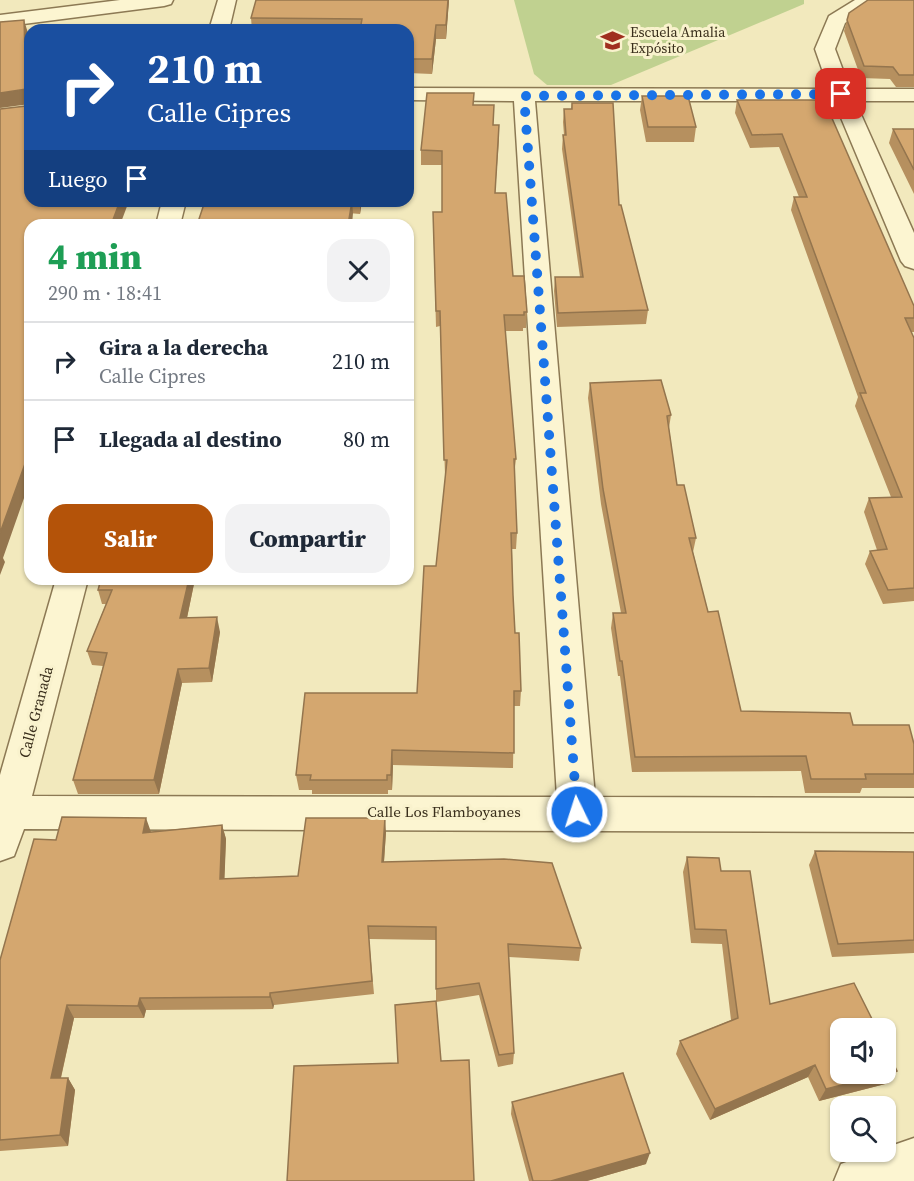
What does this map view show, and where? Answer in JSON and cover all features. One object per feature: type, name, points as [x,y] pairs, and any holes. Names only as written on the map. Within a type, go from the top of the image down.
[{"type":"street","points":[[0,21],[164,0]]},
{"type":"street","points":[[221,24],[227,0]]},
{"type":"street","points":[[868,0],[836,20],[825,49],[841,94],[914,261]]},
{"type":"street","points":[[414,94],[914,96]]},
{"type":"street","points":[[524,96],[577,812]]},
{"type":"street","name":"Calle Granada","points":[[5,828],[70,585]]},
{"type":"street","name":"Calle Los Flamboyanes","points":[[5,828],[577,812],[914,815]]},
{"type":"street","points":[[858,1181],[914,1161]]},
{"type":"green space","points":[[514,0],[804,0],[804,4],[611,85],[547,85],[534,74]]},
{"type":"building","points":[[256,0],[448,0],[446,25],[436,25],[432,59],[414,59],[414,24],[361,24],[362,19],[251,18]]},
{"type":"building","points":[[868,0],[914,0],[914,75],[899,75],[893,67],[864,66],[847,20],[849,13]]},
{"type":"building","points":[[24,20],[24,89],[0,93],[0,22]]},
{"type":"building","points":[[427,93],[474,93],[473,105],[494,105],[493,125],[499,125],[495,193],[506,193],[513,276],[524,276],[527,312],[524,312],[524,315],[504,315],[516,459],[514,459],[517,533],[511,533],[515,633],[519,633],[521,691],[514,691],[514,753],[392,750],[391,775],[387,775],[387,780],[310,780],[311,775],[296,775],[305,693],[417,693],[424,566],[436,566],[447,460],[444,460],[440,311],[436,311],[433,212],[442,212],[442,151],[421,150]]},
{"type":"building","points":[[642,96],[688,96],[696,127],[648,127]]},
{"type":"building","points":[[737,100],[824,100],[914,306],[914,318],[905,318],[914,338],[914,588],[888,590],[870,551],[887,549],[869,498],[902,497],[860,393],[866,393],[794,197],[807,197],[782,134],[752,135]]},
{"type":"building","points":[[572,103],[613,103],[619,205],[621,205],[648,310],[558,313],[555,277],[583,277],[563,135],[566,135],[564,109],[572,109]]},
{"type":"building","points":[[24,106],[24,207],[118,207],[113,219],[24,219],[24,467],[0,533],[0,109]]},
{"type":"building","points":[[893,129],[914,129],[914,170]]},
{"type":"building","points":[[203,207],[351,207],[349,219],[199,219]]},
{"type":"building","points":[[661,380],[671,415],[667,416],[677,485],[684,485],[696,538],[689,538],[708,612],[718,611],[741,711],[850,713],[853,725],[909,725],[914,744],[914,774],[865,774],[866,779],[811,779],[806,756],[635,757],[613,613],[626,613],[603,489],[590,383]]},
{"type":"building","points":[[99,585],[188,585],[180,618],[217,617],[209,668],[178,669],[154,780],[73,780],[107,653],[87,651],[112,590],[98,590]]},
{"type":"building","points":[[62,817],[146,818],[143,833],[222,825],[220,879],[298,876],[306,818],[385,818],[382,862],[504,859],[552,863],[581,948],[508,944],[514,1053],[499,1055],[479,983],[436,989],[436,927],[368,926],[372,981],[270,993],[270,997],[140,998],[138,1006],[67,1005],[51,1078],[68,1078],[60,1135],[0,1140],[0,960],[34,839],[56,840]]},
{"type":"building","points":[[815,851],[914,852],[914,940],[838,944]]},
{"type":"building","points":[[687,857],[719,858],[721,871],[750,871],[770,1004],[854,983],[872,1018],[830,1018],[830,1084],[846,1084],[826,1089],[815,1065],[715,1109],[680,1041],[738,1018],[726,930],[695,929]]},
{"type":"building","points":[[436,1001],[441,1061],[469,1060],[474,1181],[287,1181],[294,1066],[398,1063],[395,1005]]},
{"type":"building","points":[[623,1073],[650,1153],[551,1181],[533,1181],[512,1102]]},
{"type":"place","name":"Escuela Amalia Expósito","points":[[612,40]]},
{"type":"route","points":[[577,812],[524,96],[841,94]]}]
